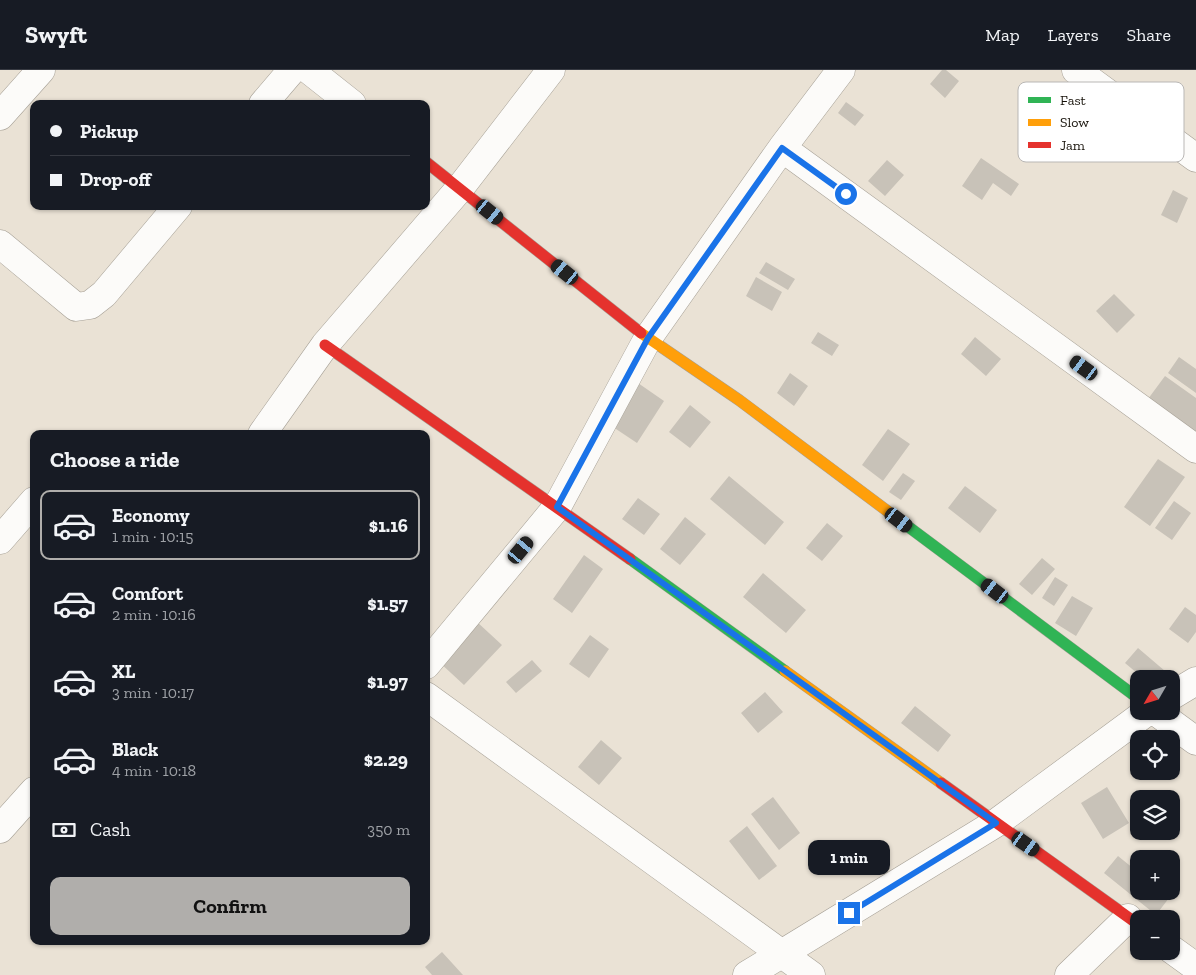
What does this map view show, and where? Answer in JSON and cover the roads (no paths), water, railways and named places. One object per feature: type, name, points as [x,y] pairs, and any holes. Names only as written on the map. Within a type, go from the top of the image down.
[{"type":"street","points":[[0,116],[41,70]]},
{"type":"street","points":[[266,100],[292,70]]},
{"type":"street","points":[[309,70],[347,100]]},
{"type":"street","points":[[265,430],[325,345],[460,188],[550,70]]},
{"type":"street","points":[[430,659],[557,507],[648,338],[782,148],[842,70]]},
{"type":"street","points":[[1076,70],[1092,82]]},
{"type":"street","points":[[782,148],[1196,449]]},
{"type":"street","points":[[1184,149],[1196,158]]},
{"type":"street","points":[[430,165],[648,338],[739,400],[1130,692]]},
{"type":"street","points":[[0,244],[76,307],[90,305],[104,294],[175,210]]},
{"type":"street","points":[[325,345],[557,507],[1130,918]]},
{"type":"street","points":[[0,540],[30,506]]},
{"type":"street","points":[[1180,691],[1196,681]]},
{"type":"street","points":[[430,699],[811,975]]},
{"type":"street","points":[[747,975],[996,823],[1136,720]]},
{"type":"street","points":[[1167,720],[1196,741]]},
{"type":"street","points":[[0,829],[30,795]]},
{"type":"street","points":[[1069,975],[1130,924]]},
{"type":"street","points":[[1180,955],[1196,967]]}]
